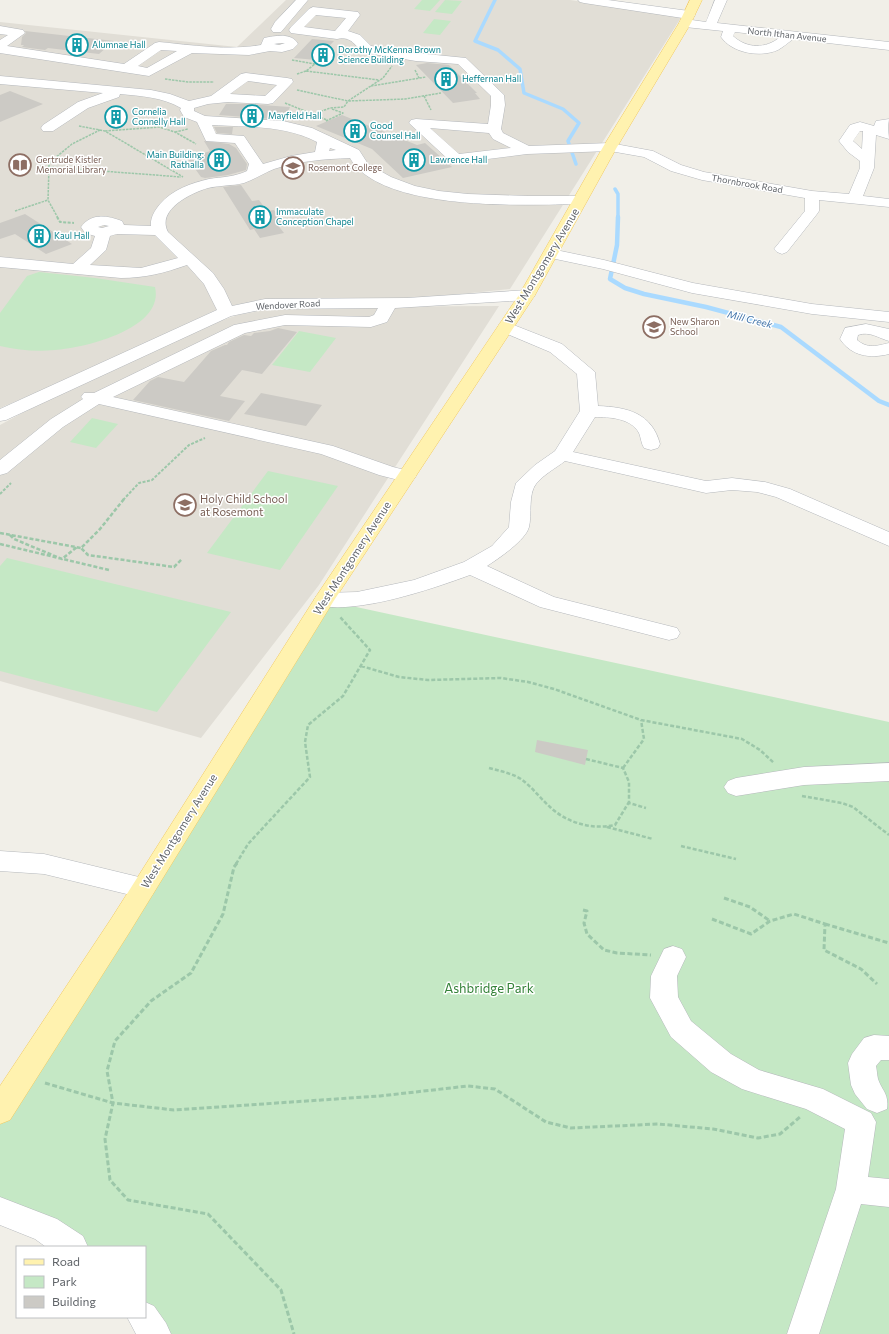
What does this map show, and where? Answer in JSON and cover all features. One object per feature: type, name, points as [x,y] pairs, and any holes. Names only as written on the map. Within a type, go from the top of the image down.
[{"type":"main road","name":"West Montgomery Avenue","points":[[0,1111],[143,888],[324,600],[527,295],[610,147],[687,19],[696,0]]},
{"type":"street","points":[[276,44],[279,25],[302,0]]},
{"type":"street","name":"North Ithan Avenue","points":[[584,0],[687,19],[710,26],[889,46]]},
{"type":"street","points":[[710,26],[721,0]]},
{"type":"street","points":[[127,68],[159,46],[190,49],[249,51],[276,44],[295,30],[313,11],[354,15],[340,33]]},
{"type":"street","points":[[730,28],[727,37],[730,41],[742,47],[766,50],[774,47],[790,35]]},
{"type":"street","points":[[0,30],[19,33],[0,47]]},
{"type":"street","points":[[295,30],[350,35],[362,41],[367,49],[462,61],[497,95],[498,105],[496,133]]},
{"type":"street","points":[[0,47],[127,68],[146,73]]},
{"type":"street","points":[[48,128],[83,106],[124,91],[130,83],[190,49]]},
{"type":"street","points":[[188,106],[216,98],[232,97],[268,100],[287,82],[246,77],[216,98]]},
{"type":"street","points":[[0,80],[124,91],[169,97],[180,100],[188,106]]},
{"type":"street","points":[[188,106],[187,110],[189,114],[203,120],[283,125],[306,131],[354,153],[363,167],[382,179],[408,189],[468,198],[524,201],[580,200]]},
{"type":"street","points":[[203,120],[211,138],[240,138],[256,164],[254,174]]},
{"type":"street","points":[[455,142],[440,144],[416,123],[496,133],[527,150]]},
{"type":"street","points":[[889,123],[881,124],[881,132],[889,135]]},
{"type":"street","points":[[469,140],[496,133]]},
{"type":"street","points":[[322,155],[324,140]]},
{"type":"street","name":"Thornbrook Road","points":[[440,144],[456,159],[527,150],[610,147],[648,154],[676,168],[702,176],[812,195],[889,203]]},
{"type":"street","points":[[226,312],[218,291],[204,271],[163,237],[158,225],[160,213],[170,202],[186,192],[207,184],[236,180],[254,174],[269,166],[308,156],[354,153]]},
{"type":"street","points":[[854,200],[867,168],[867,159]]},
{"type":"street","points":[[782,249],[812,211],[812,195]]},
{"type":"street","points":[[77,269],[98,250],[103,229],[160,231]]},
{"type":"street","points":[[5,256],[37,266],[141,273],[189,260]]},
{"type":"street","points":[[549,257],[604,265],[692,288],[812,309],[889,317]]},
{"type":"street","points":[[549,257],[576,265],[620,271],[685,292],[830,316],[862,329]]},
{"type":"street","name":"Wendover Road","points":[[0,416],[226,312],[265,304],[325,302],[389,303],[527,295]]},
{"type":"street","points":[[0,469],[56,423],[95,399],[240,329],[285,320],[371,322],[381,318],[389,303]]},
{"type":"street","points":[[324,600],[357,599],[419,586],[472,567],[499,550],[519,528],[521,502],[526,483],[542,469],[562,455],[590,410],[586,372],[556,348],[506,327]]},
{"type":"street","points":[[889,336],[875,330],[862,329],[856,330],[849,335],[848,339],[854,346],[873,352],[889,348]]},
{"type":"street","points":[[60,388],[95,399],[326,450],[386,471],[406,476]]},
{"type":"street","points":[[590,410],[621,413],[634,419],[644,426],[650,435],[651,444]]},
{"type":"street","points":[[562,455],[706,487],[732,484],[758,486],[777,491],[889,540]]},
{"type":"street","points":[[472,567],[547,602],[669,634]]},
{"type":"street","points":[[736,787],[804,776],[889,772]]},
{"type":"street","points":[[0,861],[44,864],[143,888]]},
{"type":"street","points":[[674,957],[664,976],[664,998],[681,1029],[721,1064],[752,1080],[813,1098],[875,1105]]},
{"type":"street","points":[[803,1334],[851,1189],[875,1105],[865,1085],[862,1063],[874,1047],[889,1048]]},
{"type":"street","points":[[851,1189],[889,1193]]},
{"type":"street","points":[[0,1211],[46,1229],[71,1246]]},
{"type":"street","points":[[145,1318],[155,1334]]},
{"type":"path","points":[[276,44],[287,51],[285,55],[288,58],[315,64],[306,71],[379,80]]},
{"type":"path","points":[[314,114],[330,108],[344,107],[348,101],[379,80],[400,54]]},
{"type":"path","points":[[146,73],[188,82],[236,84]]},
{"type":"path","points":[[371,86],[426,77]]},
{"type":"path","points":[[282,86],[348,101],[405,99],[441,93]]},
{"type":"path","points":[[268,100],[287,103],[327,120],[343,113],[330,108]]},
{"type":"path","points":[[78,126],[105,131],[159,127],[175,132],[197,145]]},
{"type":"path","points":[[100,130],[75,140],[49,163],[48,200],[60,222],[103,229]]},
{"type":"path","points":[[49,167],[183,177],[105,131]]},
{"type":"path","points":[[15,211],[48,200]]},
{"type":"path","points":[[62,559],[100,529],[129,492],[139,483],[152,480],[189,445],[209,436],[222,439],[231,429]]},
{"type":"path","points":[[0,533],[79,547],[88,555],[105,559],[174,567],[182,559]]},
{"type":"path","points":[[10,535],[14,539],[62,559]]},
{"type":"path","points":[[0,544],[109,570]]},
{"type":"path","points":[[294,1334],[281,1290],[208,1214],[128,1200],[110,1180],[105,1139],[113,1102],[107,1071],[115,1041],[151,1002],[191,973],[223,914],[234,867],[248,844],[310,777],[305,742],[308,725],[344,696],[370,650],[324,600]]},
{"type":"path","points":[[361,666],[399,677],[428,680],[501,678],[528,682],[554,689],[641,720],[742,739],[760,750],[776,765]]},
{"type":"path","points":[[624,768],[644,739],[641,720]]},
{"type":"path","points":[[586,759],[624,768]]},
{"type":"path","points":[[489,768],[513,775],[529,785],[552,809],[573,822],[606,827],[653,839]]},
{"type":"path","points":[[606,827],[614,825],[629,802],[629,782],[624,768]]},
{"type":"path","points":[[800,796],[842,803],[853,807],[889,835]]},
{"type":"path","points":[[629,802],[646,808]]},
{"type":"path","points":[[681,846],[736,860]]},
{"type":"path","points":[[724,898],[750,907],[770,921]]},
{"type":"path","points":[[583,910],[587,911],[584,923],[587,934],[604,950],[617,953],[674,957]]},
{"type":"path","points":[[712,919],[751,934],[770,921],[794,914],[889,942]]},
{"type":"path","points":[[825,924],[824,950],[861,969],[877,984]]},
{"type":"path","points":[[22,1077],[113,1102],[181,1110],[380,1096],[468,1086],[495,1089],[546,1122],[571,1128],[658,1124],[713,1129],[758,1138],[780,1134],[802,1115]]},
{"type":"shaded area","name":"Rosemont College","points":[[286,0],[570,0],[682,16],[510,289],[421,298],[311,298],[271,300],[235,305],[214,311],[87,371],[0,408],[0,22],[237,47]]},
{"type":"shaded area","name":"Holy Child School at Rosemont","points":[[499,306],[319,585],[201,738],[0,681],[0,425],[50,398],[208,325],[238,315],[270,309],[303,307]]},
{"type":"green space","points":[[422,0],[440,0],[430,11],[414,9]]},
{"type":"green space","points":[[445,0],[462,1],[452,14],[435,12]]},
{"type":"green space","points":[[434,19],[451,21],[440,35],[423,33]]},
{"type":"green space","points":[[39,272],[95,278],[155,287],[155,302],[148,314],[135,325],[120,334],[102,340],[84,345],[48,351],[14,349],[0,346],[0,313],[27,276]]},
{"type":"green space","points":[[299,331],[336,338],[310,372],[272,365]]},
{"type":"green space","points":[[92,418],[118,424],[96,448],[70,442]]},
{"type":"green space","points":[[268,471],[338,486],[280,570],[207,553]]},
{"type":"green space","points":[[7,558],[231,612],[157,712],[0,671],[0,566]]},
{"type":"green space","name":"Ashbridge Park","points":[[324,600],[889,722],[889,1334],[155,1334],[146,1318],[146,1246],[70,1246],[0,1211],[0,1111]]},
{"type":"building","name":"Alumnae Hall","points":[[25,31],[114,41],[99,54],[48,48],[45,50],[22,47],[24,45],[21,45],[22,37],[26,33]]},
{"type":"building","points":[[312,39],[334,41],[316,60],[294,58]]},
{"type":"building","name":"Heffernan Hall","points":[[427,63],[449,65],[477,93],[475,93],[480,99],[453,103],[416,65]]},
{"type":"building","points":[[10,91],[43,104],[0,122],[0,95]]},
{"type":"building","name":"Mayfield Hall","points":[[226,104],[290,107],[284,120],[219,115]]},
{"type":"building","points":[[342,115],[417,145],[425,143],[452,167],[403,178],[372,149],[316,126]]},
{"type":"building","points":[[214,127],[233,127],[232,134],[217,133]]},
{"type":"building","name":"Main Building: Rathalla","points":[[204,141],[229,144],[236,148],[247,164],[246,170],[228,175],[205,178],[201,177],[188,159],[210,151]]},
{"type":"building","name":"Immaculate Conception Chapel","points":[[241,185],[252,201],[259,200],[267,211],[274,210],[283,223],[277,224],[284,233],[260,238],[254,229],[250,230],[223,187]]},
{"type":"building","name":"Kaul Hall","points":[[25,214],[72,244],[46,254],[15,234],[0,239],[0,223]]},
{"type":"building","points":[[278,328],[297,332],[262,374],[242,370],[220,396],[245,401],[229,421],[133,400],[150,381],[158,377],[184,382],[211,351],[227,345],[229,342],[244,335],[251,336],[254,333],[270,331]]},
{"type":"building","points":[[261,393],[322,405],[306,426],[244,414]]},
{"type":"building","points":[[537,740],[588,750],[585,765],[535,752]]},
{"type":"waterway","name":"Mill Creek","points":[[495,0],[475,41],[498,50],[520,69],[524,93],[563,109],[579,123],[568,141],[576,164]]},
{"type":"waterway","name":"Mill Creek","points":[[615,189],[618,194],[618,217]]},
{"type":"waterway","name":"Mill Creek","points":[[618,217],[617,245],[610,279],[625,288],[644,294],[706,307],[781,327],[879,401],[889,405]]},
{"type":"place","name":"Alumnae Hall","points":[[77,45]]},
{"type":"place","name":"Dorothy McKenna Brown Science Building","points":[[323,55]]},
{"type":"place","name":"Heffernan Hall","points":[[446,79]]},
{"type":"place","name":"Mayfield Hall","points":[[252,116]]},
{"type":"place","name":"Cornelia Connelly Hall","points":[[116,117]]},
{"type":"place","name":"Good Counsel Hall","points":[[355,131]]},
{"type":"place","name":"Main Building: Rathalla","points":[[219,160]]},
{"type":"place","name":"Lawrence Hall","points":[[414,160]]},
{"type":"place","name":"Gertrude Kistler Memorial Library","points":[[20,165]]},
{"type":"place","name":"Rosemont College","points":[[293,168]]},
{"type":"place","name":"Immaculate Conception Chapel","points":[[260,217]]},
{"type":"place","name":"Kaul Hall","points":[[39,236]]},
{"type":"place","name":"New Sharon School","points":[[654,327]]},
{"type":"place","name":"Holy Child School at Rosemont","points":[[185,505]]}]
